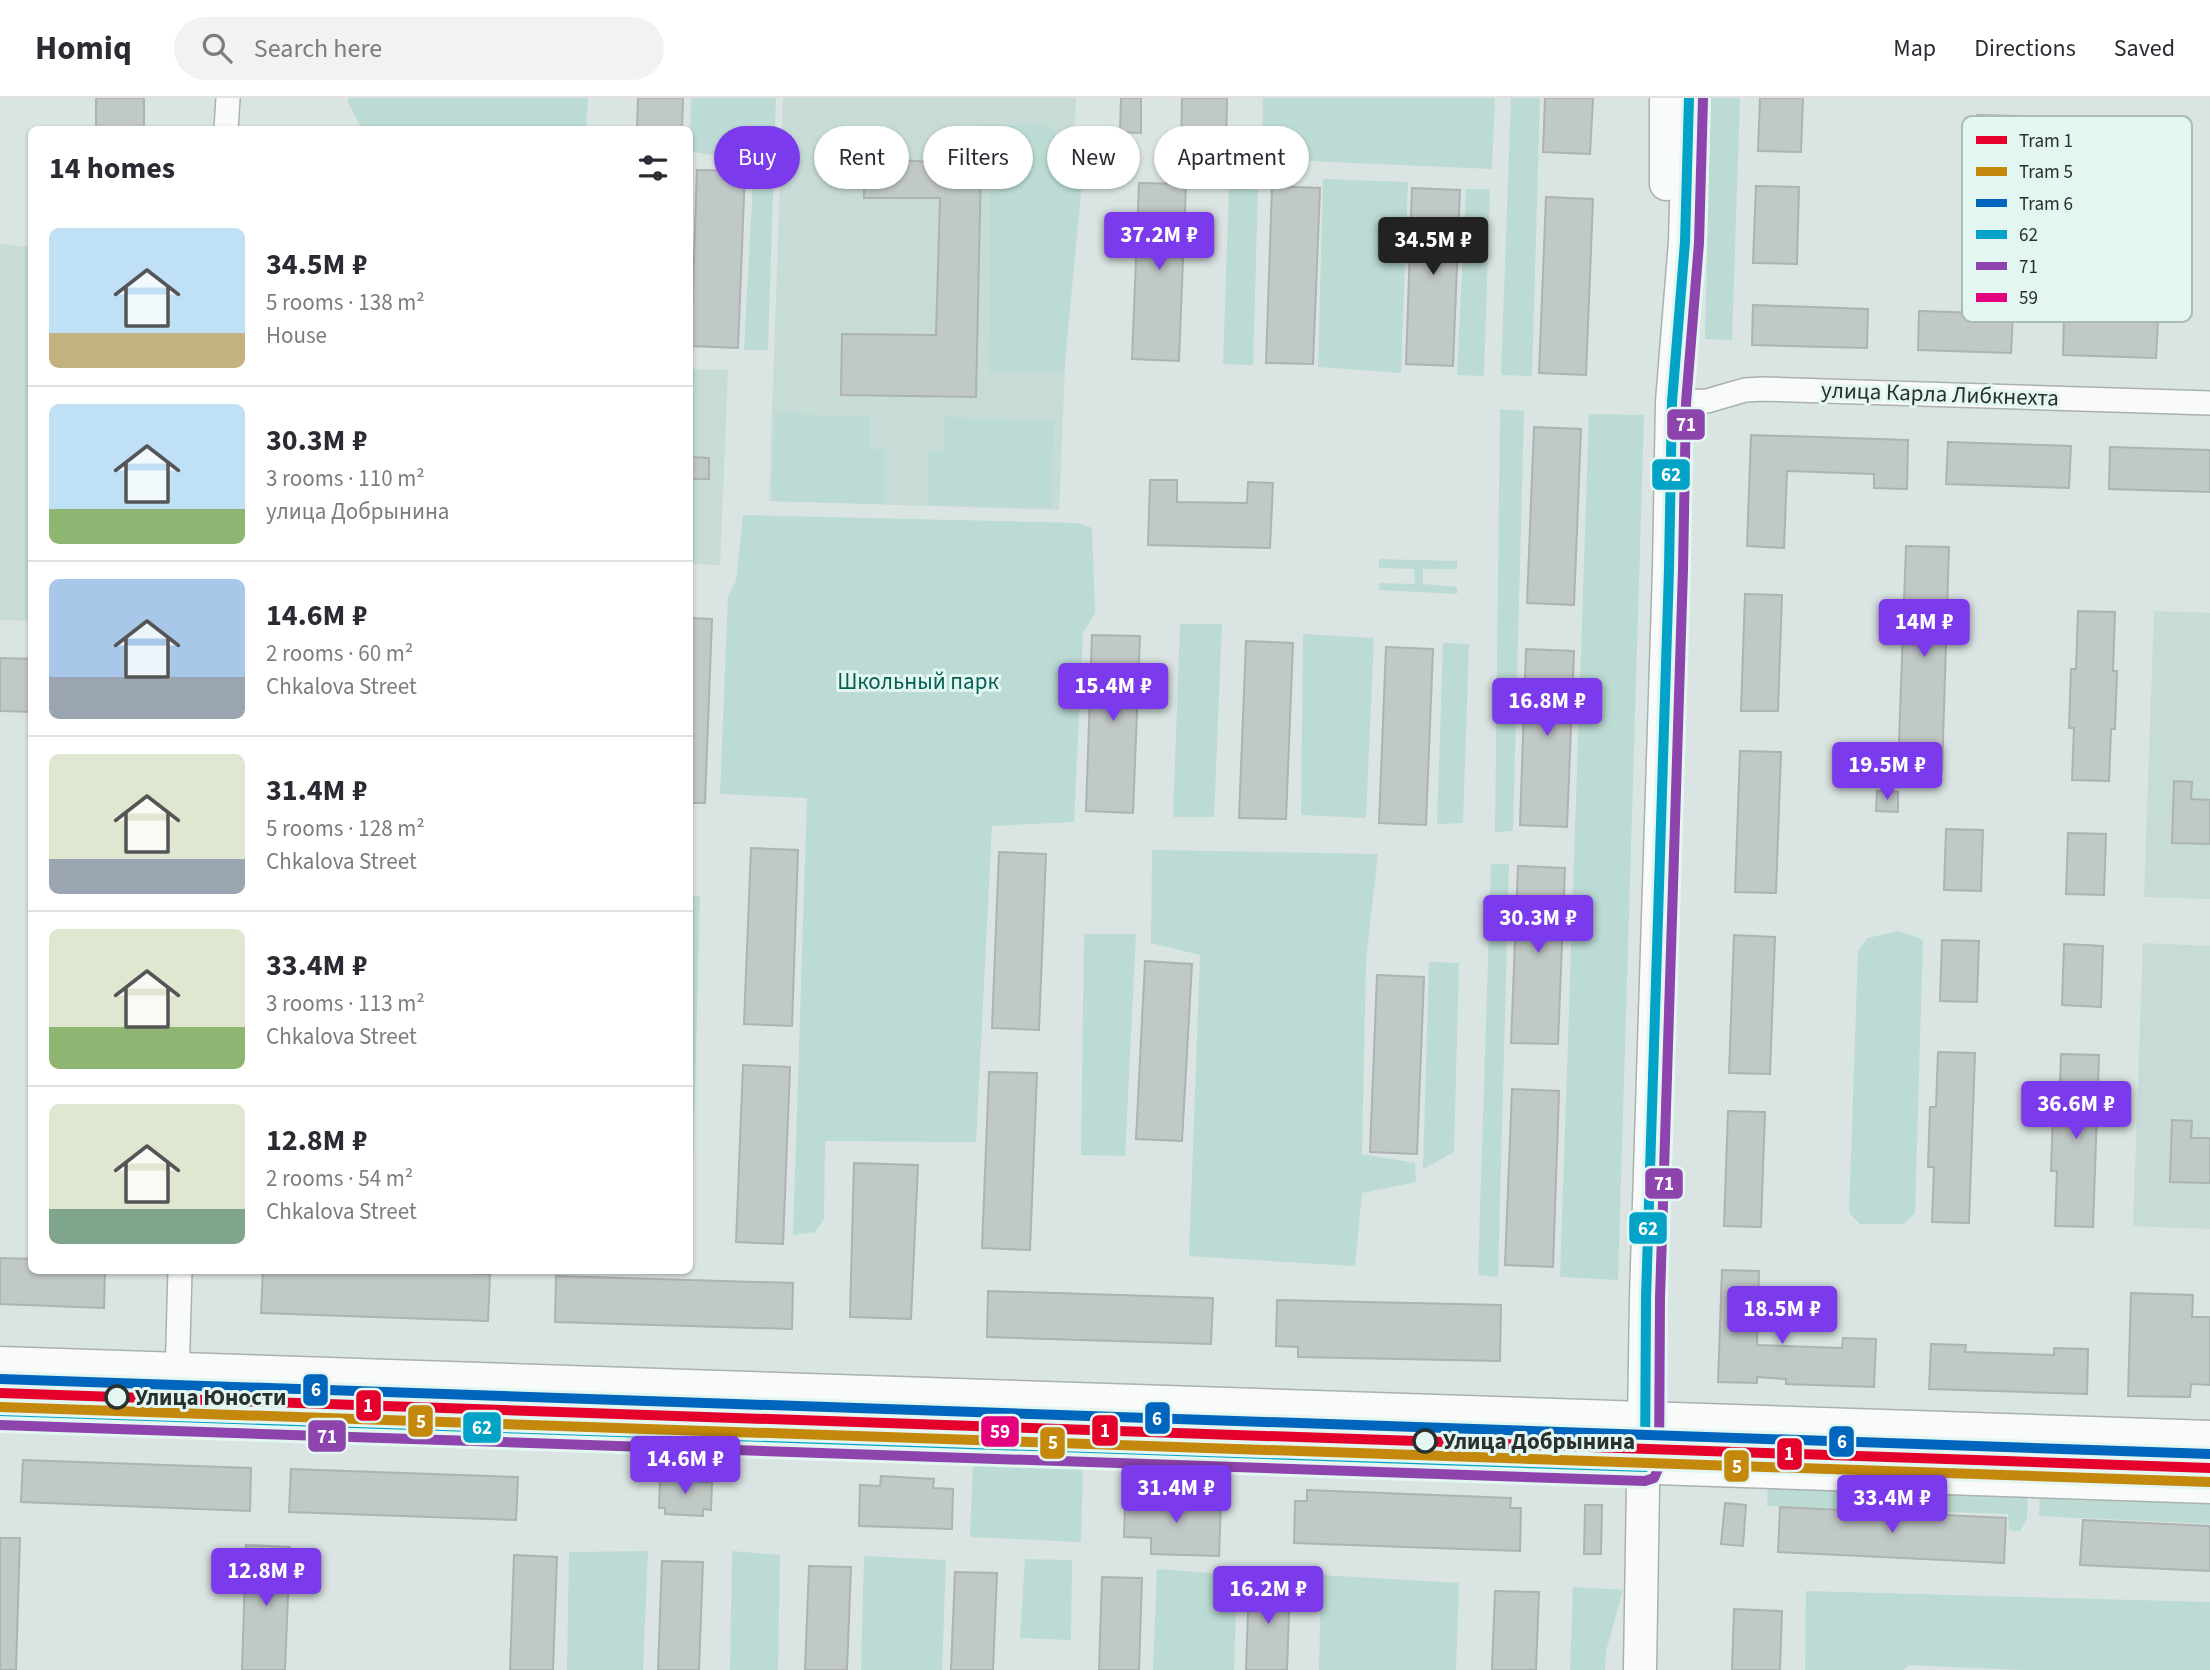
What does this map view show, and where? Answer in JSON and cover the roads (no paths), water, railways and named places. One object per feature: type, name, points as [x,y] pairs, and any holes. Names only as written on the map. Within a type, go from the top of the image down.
[{"type":"street","points":[[226,126],[228,98]]},
{"type":"street","points":[[1666,98],[1675,242]]},
{"type":"street","points":[[1640,1670],[1675,242],[1689,98]]},
{"type":"street","name":"улица Карла Либкнехта","points":[[1672,402],[1707,401],[1745,390],[1764,389],[2210,402]]},
{"type":"street","points":[[176,1418],[180,1274]]},
{"type":"street","points":[[0,1363],[2210,1437]]},
{"type":"street","points":[[0,1411],[2210,1487]]},
{"type":"tram line","name":"6","points":[[0,1379],[2210,1454]]},
{"type":"tram line","name":"1","points":[[0,1393],[2210,1468]]},
{"type":"tram line","name":"5","points":[[0,1407],[2210,1482]]},
{"type":"place","name":"Улица Юности","points":[[117,1397]]},
{"type":"place","name":"Улица Добрынина","points":[[1425,1441]]},
{"type":"park label","name":"Школьный парк","points":[[918,681]]}]
